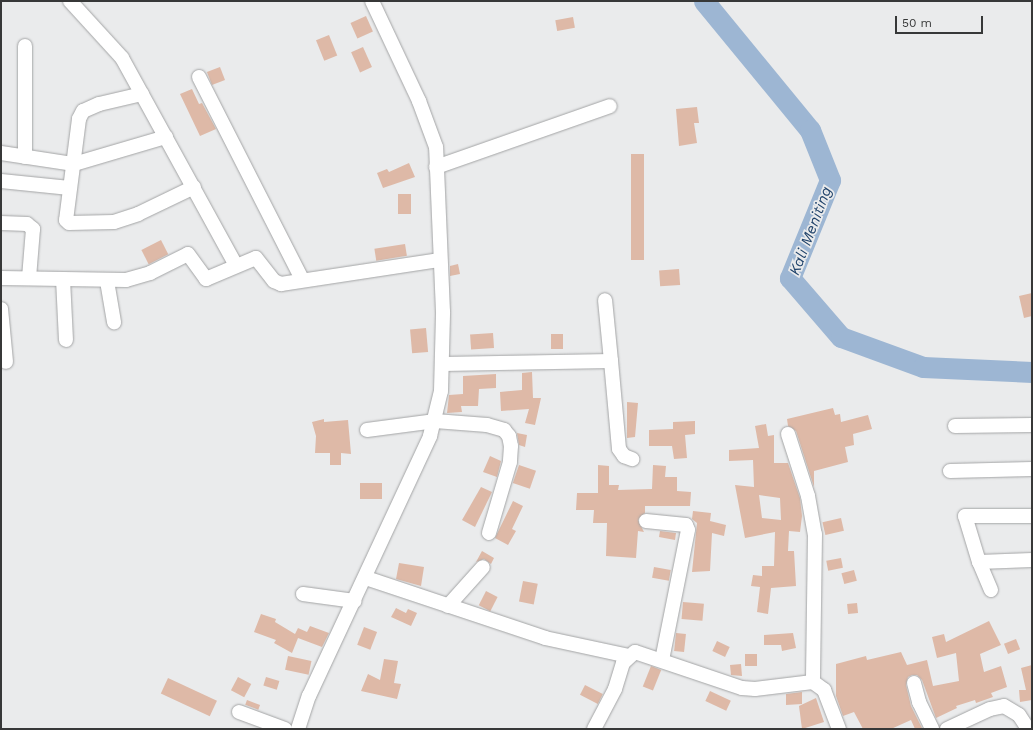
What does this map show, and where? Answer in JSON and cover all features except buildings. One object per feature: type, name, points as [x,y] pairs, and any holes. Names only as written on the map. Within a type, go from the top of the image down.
[{"type":"street","points":[[298,729],[309,696],[366,578],[435,421],[443,364],[436,147],[421,108],[372,1]]},
{"type":"street","points":[[70,2],[122,58],[236,265]]},
{"type":"street","points":[[25,46],[25,157]]},
{"type":"street","points":[[199,77],[302,280]]},
{"type":"street","points":[[142,94],[99,104],[83,111],[79,119],[74,164],[65,217],[67,222],[114,222],[138,214],[194,187]]},
{"type":"street","points":[[436,167],[610,106]]},
{"type":"street","points":[[1,153],[74,164],[166,137]]},
{"type":"street","points":[[1,181],[70,188]]},
{"type":"street","points":[[1,223],[27,224],[33,228],[29,278]]},
{"type":"street","points":[[1,278],[107,281],[126,280],[150,274],[187,255],[190,255],[207,279],[236,265],[256,258],[278,284],[440,260]]},
{"type":"street","points":[[63,279],[66,340]]},
{"type":"street","points":[[107,281],[114,322]]},
{"type":"street","points":[[605,300],[619,449],[624,456],[632,460]]},
{"type":"street","points":[[1,309],[6,362]]},
{"type":"street","points":[[443,364],[611,361]]},
{"type":"street","points":[[367,430],[435,421],[499,427],[509,436],[510,462],[488,533]]},
{"type":"street","points":[[955,426],[1032,425]]},
{"type":"street","points":[[788,434],[808,496],[814,534],[813,682]]},
{"type":"street","points":[[950,471],[1032,469]]},
{"type":"street","points":[[991,590],[979,562],[965,516],[1032,516]]},
{"type":"street","points":[[646,521],[686,525],[688,530],[662,660]]},
{"type":"street","points":[[979,562],[1032,560]]},
{"type":"street","points":[[448,606],[483,567]]},
{"type":"street","points":[[366,578],[545,638],[628,656]]},
{"type":"street","points":[[304,594],[355,601]]},
{"type":"street","points":[[594,729],[615,689],[623,663],[628,656],[638,652],[742,688],[755,689],[813,682],[824,690],[839,729]]},
{"type":"street","points":[[914,683],[919,702],[932,729]]},
{"type":"street","points":[[947,729],[999,706],[1016,712],[1028,729]]},
{"type":"street","points":[[239,712],[285,729]]},
{"type":"waterway","name":"Kali Meniting","points":[[704,1],[810,130],[830,180],[790,278],[841,337],[923,367],[1032,372]]}]
